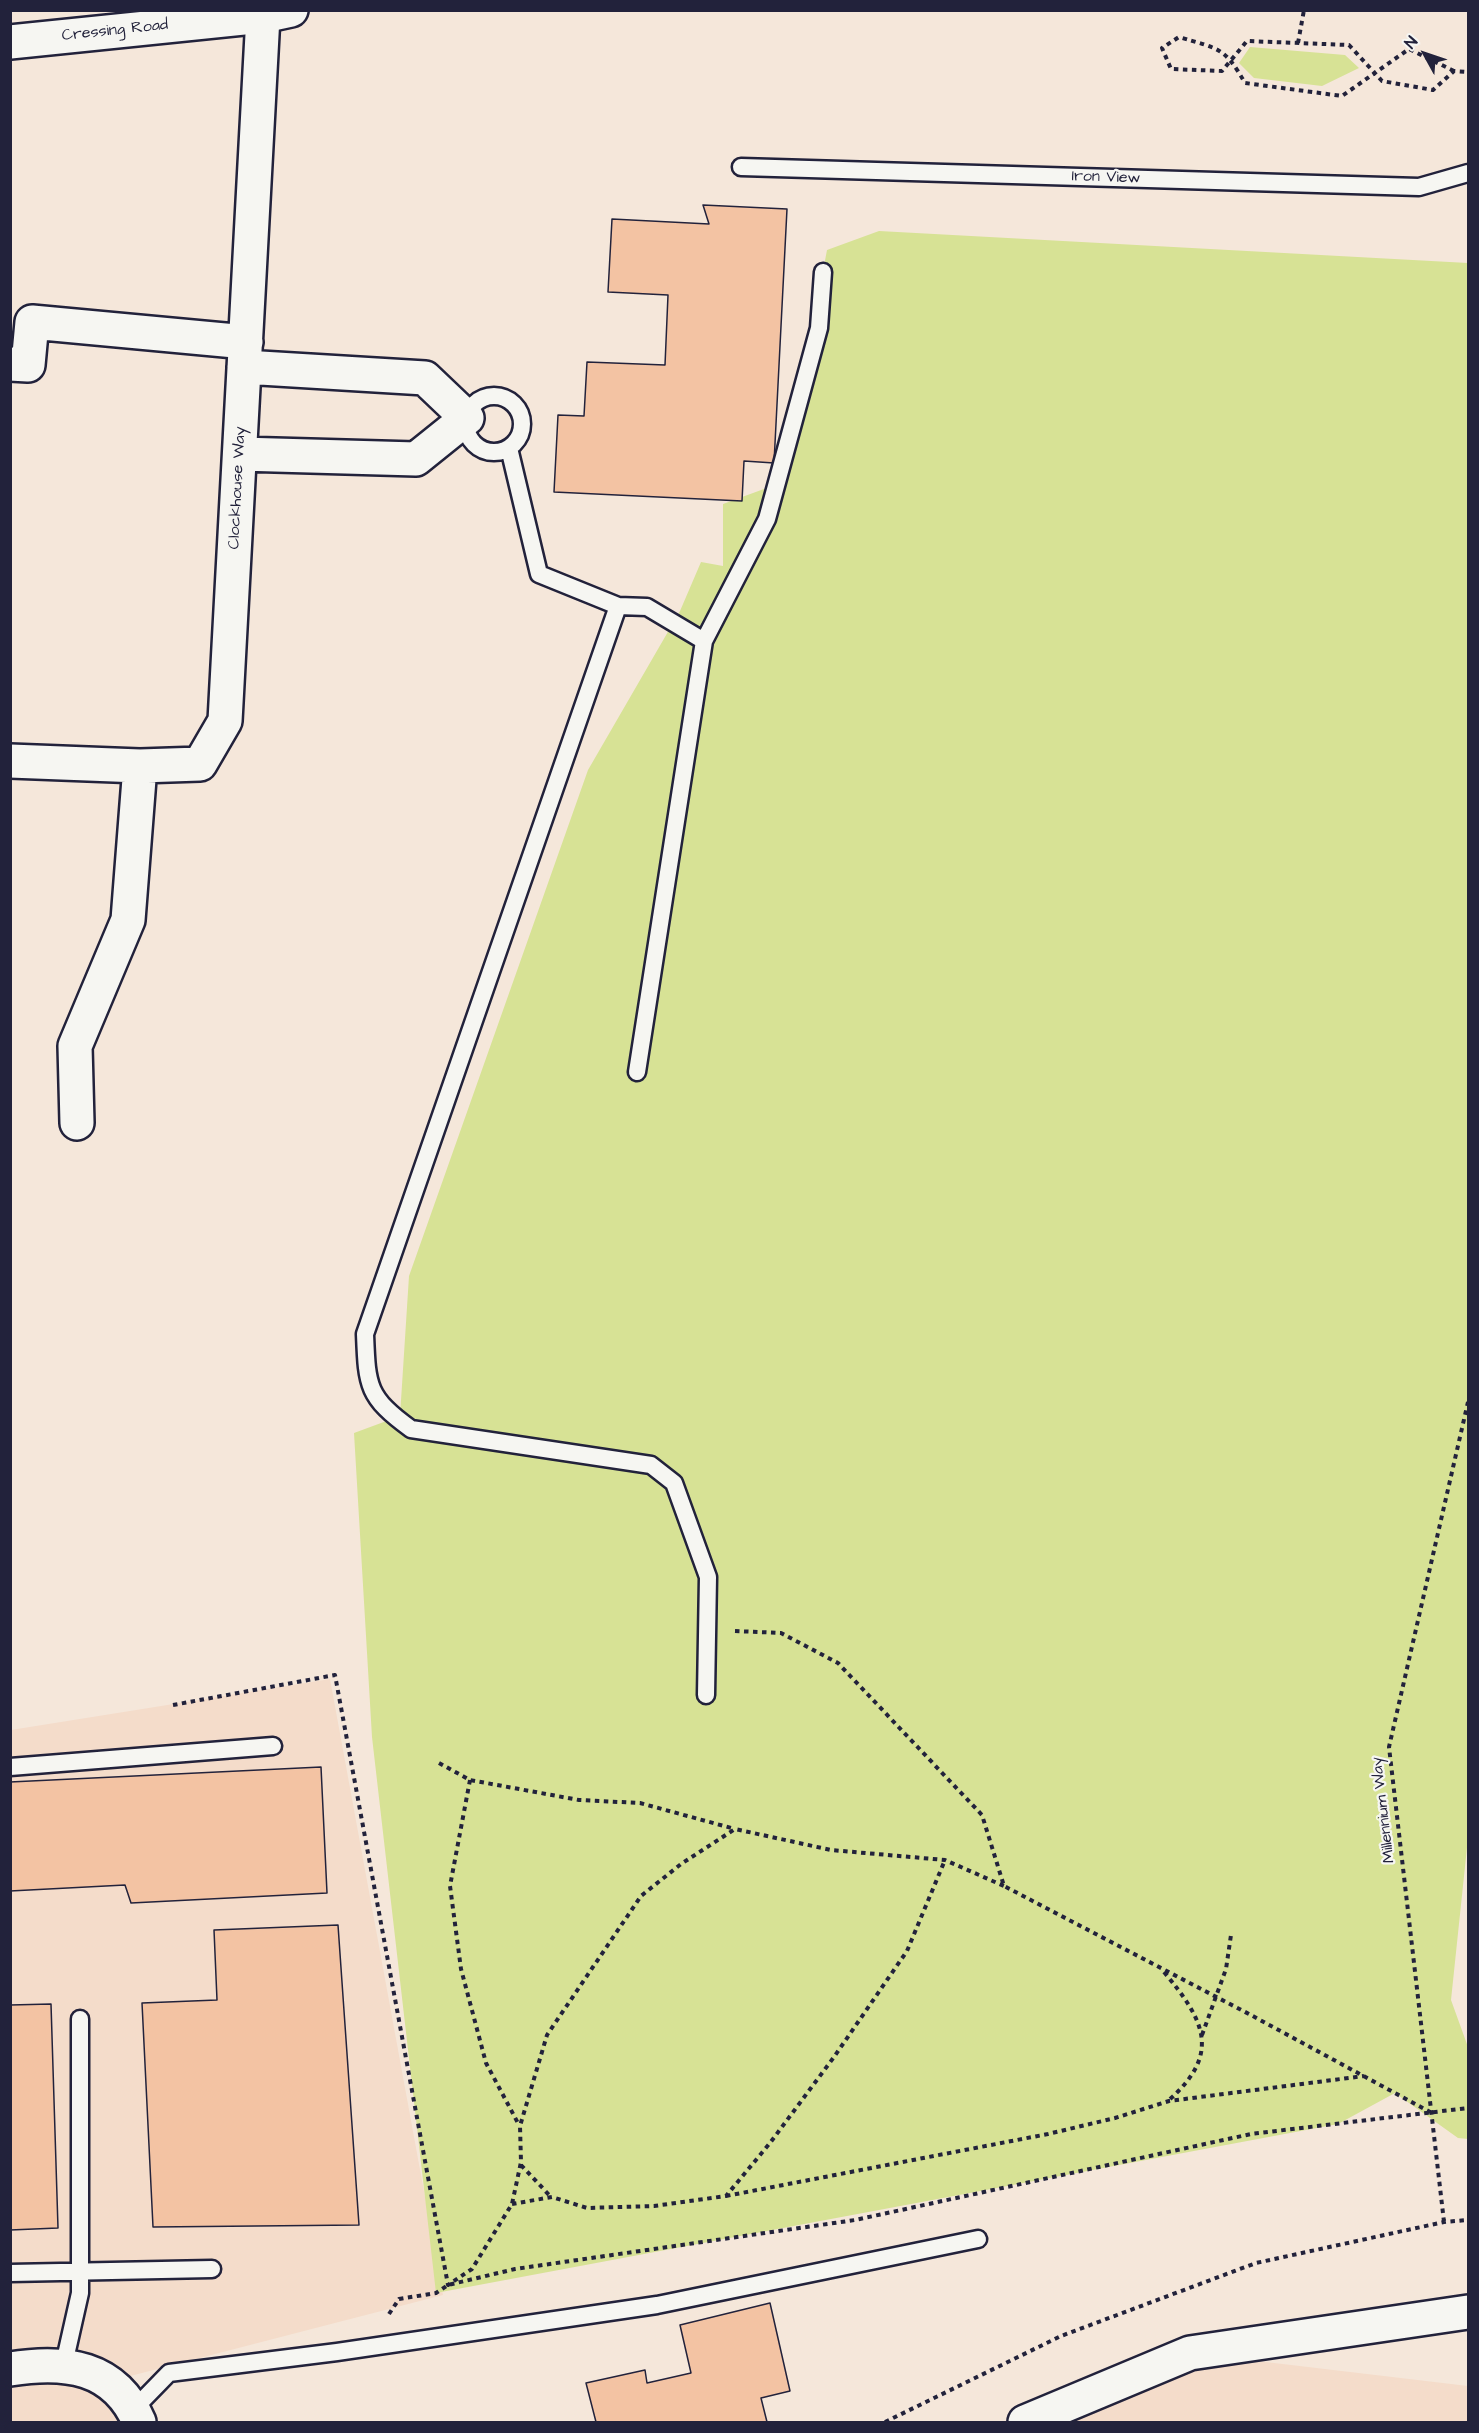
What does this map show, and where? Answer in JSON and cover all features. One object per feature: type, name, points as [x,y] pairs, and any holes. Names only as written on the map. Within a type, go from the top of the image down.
[{"type":"street","name":"Cressing Road","points":[[10,42],[277,13]]},
{"type":"street","name":"Clockhouse Way","points":[[10,761],[140,766],[200,764],[225,721],[245,355],[277,13]]},
{"type":"street","points":[[10,364],[28,365],[32,322],[245,355],[425,378],[467,418],[416,459],[240,454]]},
{"type":"street","points":[[77,1123],[75,1046],[128,920],[140,766]]},
{"type":"street","points":[[1025,2422],[1190,2353],[1468,2312]]},
{"type":"street","points":[[10,2369],[64,2364],[110,2381],[136,2416]]},
{"type":"lane","name":"Iron View","points":[[741,168],[1419,187],[1468,173]]},
{"type":"lane","points":[[637,1072],[704,641],[767,519],[819,328],[823,272]]},
{"type":"lane","points":[[494,396],[511,401],[518,408],[523,425],[516,442],[509,448],[492,452],[475,444],[467,428],[467,418],[470,410],[484,398],[494,396]]},
{"type":"lane","points":[[509,448],[539,574],[618,606],[647,607],[704,641]]},
{"type":"lane","points":[[618,606],[365,1334],[366,1377],[383,1408],[411,1429],[651,1465],[674,1483],[708,1577],[705,1695]]},
{"type":"lane","points":[[10,1767],[273,1746]]},
{"type":"lane","points":[[64,2364],[80,2293],[80,2019]]},
{"type":"lane","points":[[136,2416],[169,2373],[657,2306],[978,2239]]},
{"type":"lane","points":[[10,2273],[212,2269]]},
{"type":"path","points":[[1298,43],[1304,10]]},
{"type":"path","points":[[1454,70],[1433,90],[1382,81],[1375,73],[1349,45],[1247,40],[1231,59],[1222,71],[1171,69],[1162,48],[1179,37],[1222,50],[1231,59],[1245,83],[1342,96],[1375,73],[1409,49],[1454,70],[1468,72]]},
{"type":"path","name":"Millennium Way","points":[[1444,2222],[1389,1747],[1468,1402]]},
{"type":"path","points":[[707,1630],[781,1633],[838,1663],[982,1815],[1004,1886]]},
{"type":"path","points":[[173,1705],[336,1675],[448,2285]]},
{"type":"path","points":[[439,1763],[470,1780],[579,1800],[640,1803],[735,1829],[831,1850],[945,1860],[1004,1886],[1431,2113]]},
{"type":"path","points":[[470,1780],[450,1886],[461,1969],[486,2063],[520,2126]]},
{"type":"path","points":[[365,2346],[399,2299],[436,2293],[472,2269],[512,2204],[520,2165],[520,2126],[547,2035],[641,1896],[681,1864],[735,1829]]},
{"type":"path","points":[[726,2196],[813,2086],[907,1951],[945,1860]]},
{"type":"path","points":[[1202,2035],[1226,1969],[1231,1935]]},
{"type":"path","points":[[1162,1969],[1186,2000],[1202,2035],[1203,2052],[1192,2077],[1169,2101]]},
{"type":"path","points":[[512,2204],[552,2197],[587,2208],[654,2206],[726,2196],[1048,2134],[1115,2118],[1169,2101],[1364,2076]]},
{"type":"path","points":[[448,2285],[515,2269],[855,2220],[1251,2134],[1468,2108]]},
{"type":"path","points":[[520,2165],[552,2197]]},
{"type":"path","points":[[885,2422],[1061,2336],[1256,2263],[1444,2222],[1468,2220]]},
{"type":"shaded area","points":[[330,1679],[443,2295],[111,2381],[139,2422],[11,2422],[11,1730]]},
{"type":"shaded area","points":[[1190,2353],[1468,2386],[1468,2422],[1025,2422]]},
{"type":"green space","points":[[1250,47],[1345,55],[1359,68],[1322,86],[1254,78],[1239,63]]},
{"type":"green space","points":[[879,231],[1468,263],[1468,1838],[1451,2000],[1468,2047],[1468,2139],[1458,2138],[1395,2093],[1338,2124],[436,2293],[372,1737],[354,1433],[400,1416],[409,1276],[588,770],[680,611],[701,562],[723,566],[723,504],[783,482],[827,250]]},
{"type":"building","points":[[703,205],[787,209],[774,463],[744,461],[742,501],[554,492],[558,415],[584,416],[587,362],[665,365],[668,295],[608,292],[612,219],[709,224]]},
{"type":"building","points":[[321,1767],[327,1893],[131,1903],[125,1885],[10,1891],[10,1782]]},
{"type":"building","points":[[338,1925],[359,2225],[153,2227],[142,2003],[217,2000],[214,1930]]},
{"type":"building","points":[[51,2004],[58,2228],[10,2230],[10,2005]]},
{"type":"building","points":[[770,2303],[790,2391],[761,2398],[767,2422],[596,2422],[586,2383],[645,2370],[647,2383],[691,2373],[680,2325]]}]
